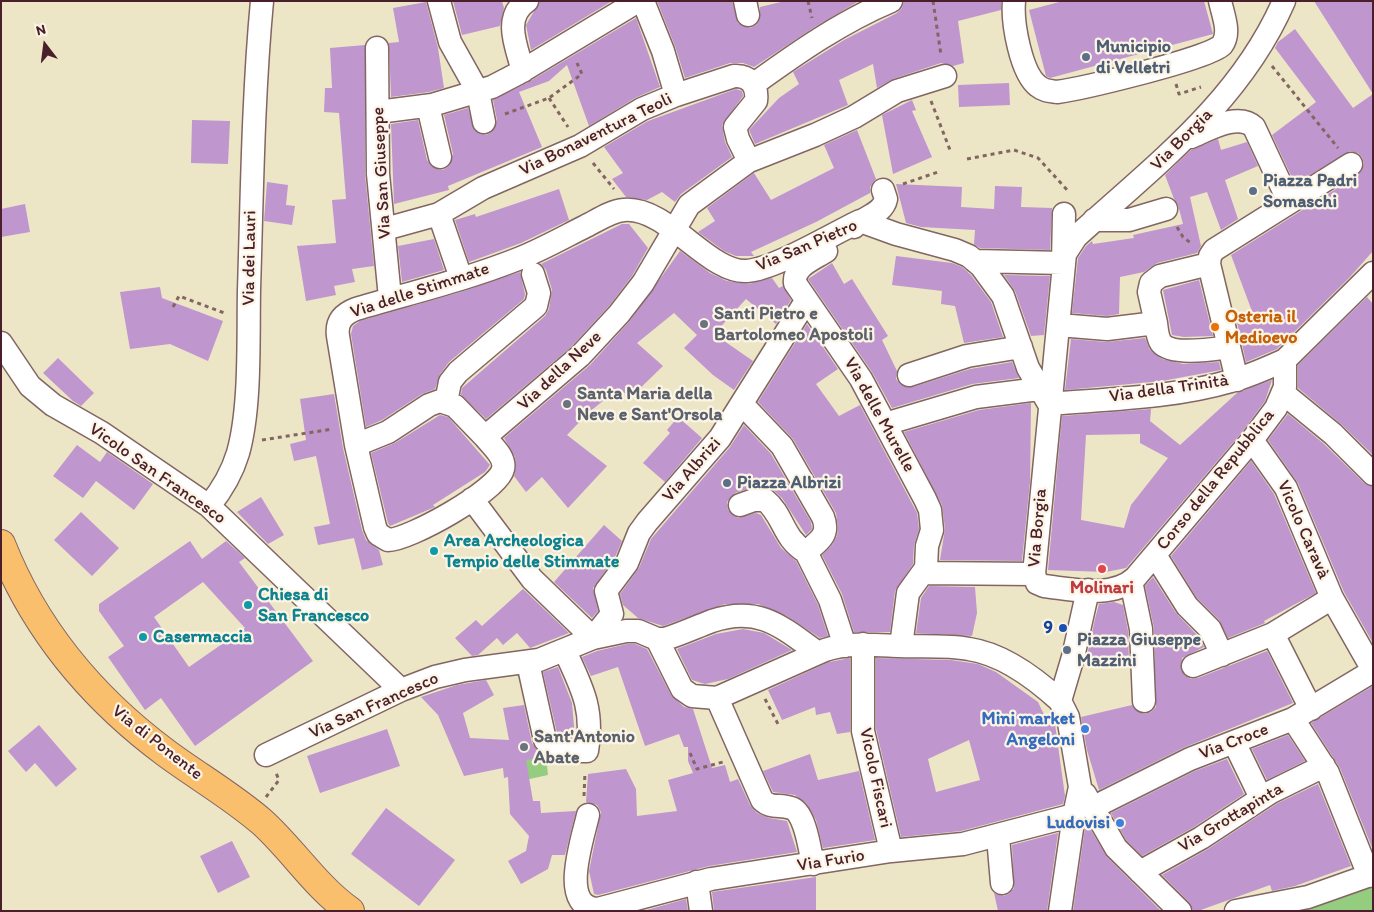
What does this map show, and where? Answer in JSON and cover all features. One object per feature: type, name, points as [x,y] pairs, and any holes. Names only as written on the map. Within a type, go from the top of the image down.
[{"type":"main road","name":"Via di Ponente","points":[[1,544],[17,581],[37,618],[86,682],[152,742],[253,815],[291,851],[321,888],[350,911]]},
{"type":"street","name":"Via dei Lauri","points":[[209,506],[229,476],[240,443],[247,374],[253,120],[262,1]]},
{"type":"street","points":[[439,1],[450,42],[478,92],[484,122]]},
{"type":"street","points":[[523,71],[512,21],[518,10],[527,1]]},
{"type":"street","points":[[378,112],[428,106],[478,92],[523,71],[638,1]]},
{"type":"street","points":[[643,1],[663,50],[676,94]]},
{"type":"street","points":[[1014,1],[1014,22],[1023,61],[1030,77],[1043,89],[1057,92],[1212,52],[1223,44],[1226,31],[1220,1]]},
{"type":"street","name":"Via Borgia","points":[[1063,263],[1072,242],[1094,220],[1187,138],[1223,98],[1259,50],[1284,1]]},
{"type":"street","points":[[749,161],[738,139],[735,127],[756,102],[754,84],[816,40],[884,3]]},
{"type":"street","name":"Via San Giuseppe","points":[[377,48],[378,174],[385,229],[390,298]]},
{"type":"street","name":"Via Bonaventura Teoli","points":[[385,229],[440,214],[483,188],[580,146],[642,108],[676,94],[734,76],[746,77],[754,84]]},
{"type":"street","name":"Via della Neve","points":[[485,437],[558,375],[607,327],[640,288],[682,216],[693,201],[749,161],[815,135],[861,114],[897,91],[934,79]]},
{"type":"street","points":[[428,106],[440,157]]},
{"type":"street","points":[[1187,138],[1228,123],[1245,121],[1250,123],[1254,127],[1289,202]]},
{"type":"street","points":[[1237,380],[1209,260],[1214,250],[1350,164]]},
{"type":"street","points":[[860,221],[883,208],[886,200],[883,190]]},
{"type":"street","name":"Via Borgia","points":[[1035,578],[1044,396],[1059,325],[1067,203]]},
{"type":"street","points":[[1094,220],[1129,220],[1166,209]]},
{"type":"street","name":"Via San Pietro","points":[[630,210],[648,214],[722,264],[744,271],[765,267],[860,221],[896,234],[948,248],[975,261],[989,275],[1003,296],[1030,374],[1044,396]]},
{"type":"street","name":"Via delle Stimmate","points":[[472,499],[443,518],[394,540],[382,538],[375,527],[355,435],[338,336],[338,325],[341,319],[356,309],[461,278],[520,258],[612,213],[630,210]]},
{"type":"street","points":[[440,214],[461,278]]},
{"type":"street","name":"Via delle Murelle","points":[[860,221],[841,240],[796,273],[795,283],[855,370],[930,510],[932,530],[927,546],[923,573],[908,593],[901,646]]},
{"type":"street","points":[[1209,260],[1160,276],[1151,283],[1149,292],[1160,341],[1168,347],[1200,350],[1229,347]]},
{"type":"street","name":"Via San Pietro","points":[[975,261],[1063,263]]},
{"type":"street","points":[[446,402],[450,382],[458,372],[536,306],[539,292],[533,274]]},
{"type":"street","points":[[1285,360],[1372,274]]},
{"type":"street","name":"Via Albrizi","points":[[593,638],[612,614],[606,591],[627,563],[642,528],[710,451],[742,404],[806,300]]},
{"type":"street","points":[[1059,325],[1107,328],[1156,323]]},
{"type":"street","name":"Vicolo San Francesco","points":[[1,344],[30,386],[53,406],[102,432],[209,506],[401,690]]},
{"type":"street","points":[[909,374],[967,356],[1021,347]]},
{"type":"street","name":"Via della Trinità","points":[[885,424],[976,397],[1169,393],[1237,380],[1285,360]]},
{"type":"street","name":"Corso della Repubblica","points":[[1088,590],[1110,589],[1131,581],[1155,555],[1252,440],[1284,393],[1285,360]]},
{"type":"street","points":[[1284,393],[1333,434],[1373,474]]},
{"type":"street","points":[[355,435],[396,427],[429,405],[446,402],[455,406],[502,458],[503,469],[497,480],[472,499],[525,571],[593,638]]},
{"type":"street","points":[[742,404],[782,446],[823,517],[826,530],[824,536],[806,552]]},
{"type":"street","name":"Vicolo Caravà","points":[[1252,440],[1286,488],[1332,598],[1373,670]]},
{"type":"street","name":"Vicolo Fiscari","points":[[740,505],[754,500],[764,500],[774,509],[794,545],[806,552],[854,645],[863,731],[891,851]]},
{"type":"street","points":[[1155,555],[1191,611],[1210,629],[1222,655]]},
{"type":"street","points":[[923,573],[1035,578],[1044,586],[1088,590],[1064,709],[1083,811],[1060,911]]},
{"type":"street","points":[[1131,581],[1141,629],[1144,701]]},
{"type":"street","points":[[1193,666],[1273,634],[1332,598]]},
{"type":"street","points":[[818,653],[778,625],[766,619],[748,615],[722,618],[672,637],[657,640],[682,689],[692,696],[716,698],[818,653],[854,645],[962,648],[983,652],[1009,665],[1044,687],[1064,709]]},
{"type":"street","name":"Via San Francesco","points":[[266,755],[401,690],[446,674],[528,663],[565,651],[593,638],[633,631],[644,633],[657,640]]},
{"type":"street","points":[[1249,909],[1300,900],[1371,875],[1302,714],[1273,634]]},
{"type":"street","points":[[528,663],[545,740],[553,749],[558,751],[587,751],[590,731],[588,705],[565,651]]},
{"type":"street","name":"Via Croce","points":[[1083,811],[1180,763],[1302,714],[1373,670]]},
{"type":"street","points":[[716,698],[762,800],[770,806],[792,808],[799,814],[813,864]]},
{"type":"street","points":[[1234,742],[1261,798]]},
{"type":"street","name":"Via Grottapinta","points":[[1140,872],[1200,838],[1261,798],[1324,766]]},
{"type":"street","points":[[1083,811],[1116,848],[1180,911]]},
{"type":"street","name":"Via Furio","points":[[588,815],[575,886],[579,900],[588,908],[603,908],[697,882],[891,851],[948,847],[998,837],[1083,811]]},
{"type":"street","points":[[998,837],[1002,883]]},
{"type":"street","points":[[697,882],[701,911]]},
{"type":"path","points":[[933,1],[934,79],[950,150]]},
{"type":"path","points":[[484,122],[549,98],[582,74],[569,42]]},
{"type":"path","points":[[1259,50],[1350,164]]},
{"type":"path","points":[[1171,64],[1179,94],[1205,86]]},
{"type":"path","points":[[549,98],[580,146],[630,210]]},
{"type":"path","points":[[968,159],[1014,150],[1038,158],[1067,203]]},
{"type":"path","points":[[883,190],[938,172]]},
{"type":"path","points":[[1166,209],[1183,237],[1209,260]]},
{"type":"path","points":[[173,307],[178,296],[248,322]]},
{"type":"path","points":[[240,443],[355,435]]},
{"type":"path","points":[[756,680],[779,726]]},
{"type":"path","points":[[587,751],[584,794],[588,815]]},
{"type":"path","points":[[690,753],[697,769],[743,756]]},
{"type":"path","points":[[253,815],[279,780],[266,755]]},
{"type":"green space","points":[[546,756],[548,775],[511,783],[507,763]]},
{"type":"green space","points":[[1373,882],[1373,911],[1273,911]]},
{"type":"building","points":[[453,1],[502,1],[504,8],[500,26],[462,35]]},
{"type":"building","points":[[540,1],[612,1],[531,50],[526,25]]},
{"type":"building","points":[[657,1],[732,1],[738,23],[750,28],[756,25],[760,19],[760,7],[785,1],[859,1],[813,28],[754,67],[743,63],[730,63],[685,78],[675,46]]},
{"type":"building","points":[[904,1],[1001,1],[1001,10],[958,21],[964,63],[953,66],[941,63],[893,79],[877,88],[873,64],[839,80],[848,105],[755,144],[749,130],[779,98],[799,84],[793,72],[844,40],[897,13],[902,8]]},
{"type":"building","name":"Municipio di Velletri","points":[[1063,1],[1204,1],[1213,34],[1050,78],[1046,76],[1029,10]]},
{"type":"building","points":[[1314,1],[1373,1],[1373,94]]},
{"type":"building","points":[[426,2],[438,48],[444,88],[391,97],[389,43],[399,42],[393,8]]},
{"type":"building","points":[[636,18],[660,87],[635,98],[589,126],[567,65],[549,81],[519,92],[542,147],[448,186],[449,190],[394,204],[391,124],[418,120],[427,160],[436,169],[443,170],[449,166],[453,154],[444,115],[468,108],[475,131],[486,135],[492,132],[497,120],[493,100],[527,83]]},
{"type":"building","points":[[1295,29],[1353,108],[1373,94],[1373,251],[1350,277],[1277,349],[1246,362],[1237,322],[1253,314],[1231,255],[1358,175],[1364,164],[1362,157],[1358,153],[1350,151],[1295,184],[1272,135],[1316,102],[1275,48],[1278,42]]},
{"type":"building","points":[[365,45],[365,174],[374,266],[352,269],[355,282],[334,286],[336,295],[306,301],[297,246],[336,243],[332,200],[346,199],[339,113],[324,112],[325,88],[332,88],[330,48]]},
{"type":"building","points":[[1009,83],[1010,105],[959,107],[958,85]]},
{"type":"building","points":[[736,89],[742,91],[743,96],[722,125],[725,142],[732,157],[681,194],[675,202],[662,192],[647,200],[626,197],[612,179],[623,173],[604,147],[648,121]]},
{"type":"building","points":[[912,100],[916,110],[912,111],[932,157],[893,174],[882,115]]},
{"type":"building","points":[[192,120],[230,121],[228,164],[191,163]]},
{"type":"building","points":[[857,130],[876,179],[870,187],[870,193],[816,222],[751,252],[754,256],[736,256],[724,251],[698,232],[715,221],[707,208],[754,173],[771,200],[834,168],[824,145]]},
{"type":"building","points":[[1218,139],[1221,150],[1247,142],[1258,166],[1225,180],[1238,219],[1221,230],[1207,192],[1190,197],[1201,246],[1197,253],[1157,263],[1144,272],[1120,277],[1119,314],[1107,316],[1072,313],[1078,258],[1086,246],[1092,241],[1093,244],[1134,238],[1133,235],[1183,224],[1178,205],[1165,175],[1191,150]]},
{"type":"building","points":[[267,182],[288,185],[286,205],[295,206],[292,225],[264,221]]},
{"type":"building","points":[[896,184],[962,187],[961,207],[994,209],[995,186],[1022,187],[1021,207],[1052,208],[1050,250],[980,248],[974,244],[975,230],[921,227],[906,223]]},
{"type":"building","points":[[559,189],[569,220],[521,243],[469,262],[455,220],[475,214],[476,217]]},
{"type":"building","points":[[25,204],[30,232],[1,237],[1,209]]},
{"type":"building","points":[[622,224],[629,224],[648,248],[632,276],[609,306],[571,347],[486,419],[461,395],[462,388],[545,316],[549,309],[552,290],[546,270],[541,264]]},
{"type":"building","points":[[434,239],[444,270],[402,282],[398,246]]},
{"type":"building","points":[[680,251],[710,273],[727,281],[749,284],[772,278],[779,288],[783,286],[791,300],[776,324],[746,299],[714,334],[753,361],[734,390],[713,375],[684,348],[697,335],[674,313],[637,343],[663,366],[630,398],[619,388],[588,413],[567,435],[607,466],[568,508],[542,477],[526,492],[514,476],[515,457],[504,438],[590,365],[629,322]]},
{"type":"building","points":[[896,256],[952,263],[962,267],[971,275],[991,302],[1003,337],[964,343],[955,306],[941,304],[942,291],[892,285]]},
{"type":"building","points":[[832,263],[844,284],[852,279],[888,336],[882,340],[897,371],[896,379],[901,385],[913,387],[970,369],[1012,362],[1019,378],[972,384],[892,408],[872,372],[808,279]]},
{"type":"building","points":[[520,272],[525,294],[524,299],[449,362],[440,374],[435,389],[422,394],[382,420],[366,427],[351,334],[353,326],[360,321],[461,292]]},
{"type":"building","points":[[1004,275],[1050,276],[1044,335],[1031,336],[1015,291]]},
{"type":"building","points":[[1199,280],[1213,336],[1184,337],[1172,335],[1163,290]]},
{"type":"building","points":[[160,287],[162,298],[223,321],[208,361],[170,344],[130,349],[120,292]]},
{"type":"building","points":[[1367,297],[1373,304],[1373,455],[1341,424],[1298,388],[1298,365]]},
{"type":"building","points":[[807,324],[838,369],[816,384],[839,416],[860,405],[917,513],[919,529],[914,545],[913,564],[895,591],[890,632],[854,632],[842,594],[822,555],[832,545],[837,536],[836,513],[793,439],[758,402]]},
{"type":"building","points":[[1145,338],[1150,350],[1162,359],[1183,364],[1219,362],[1221,370],[1162,381],[1065,390],[1071,339],[1106,342]]},
{"type":"building","points":[[58,358],[94,393],[81,406],[43,373]]},
{"type":"building","points":[[1272,380],[1265,401],[1242,432],[1126,568],[1106,572],[1048,570],[1062,416],[1151,409],[1150,421],[1180,445],[1237,393]],"holes":[[[1140,434],[1140,443],[1168,458],[1131,505],[1124,528],[1081,520],[1086,435]]]},
{"type":"building","points":[[334,394],[343,448],[362,530],[366,540],[379,550],[383,565],[362,570],[354,538],[318,545],[314,527],[330,524],[316,456],[294,461],[290,444],[306,440],[300,399]]},
{"type":"building","points":[[1031,403],[1030,482],[1022,561],[940,560],[945,529],[942,505],[904,432],[979,410]]},
{"type":"building","points":[[1288,414],[1324,444],[1364,483],[1373,487],[1373,643],[1344,592],[1298,483],[1268,440]]},
{"type":"building","points":[[440,415],[448,417],[490,465],[485,472],[433,505],[435,507],[390,526],[371,453],[395,443]]},
{"type":"building","points":[[678,417],[702,438],[665,482],[643,463],[670,433],[667,430]]},
{"type":"building","points":[[744,425],[771,454],[811,522],[812,529],[806,535],[782,498],[766,487],[750,488],[735,493],[727,502],[728,510],[738,518],[756,513],[761,515],[781,548],[796,561],[818,605],[828,636],[820,638],[787,616],[758,604],[725,604],[663,626],[638,618],[623,605],[620,594],[639,568],[651,539],[730,447]]},
{"type":"building","points":[[77,445],[100,462],[107,452],[153,484],[134,510],[96,481],[83,498],[53,476]]},
{"type":"building","points":[[1251,461],[1274,494],[1316,593],[1264,621],[1265,623],[1228,638],[1219,620],[1197,598],[1171,556]]},
{"type":"building","points":[[261,497],[284,535],[268,544],[237,512]]},
{"type":"building","points":[[81,512],[119,548],[92,576],[54,540]]},
{"type":"building","points":[[604,525],[622,541],[615,557],[593,588],[598,611],[592,618],[554,582]]},
{"type":"building","name":"Casermaccia","points":[[190,541],[202,559],[226,541],[245,558],[239,562],[313,661],[195,746],[161,698],[145,710],[108,657],[124,646],[99,611],[99,604]],"holes":[[[203,582],[245,628],[189,667],[154,617]]]},
{"type":"building","points":[[1153,577],[1176,613],[1199,637],[1204,647],[1182,658],[1181,670],[1185,676],[1191,679],[1198,678],[1267,651],[1293,703],[1185,747],[1099,790],[1087,750],[1081,717],[1132,705],[1138,712],[1145,714],[1151,712],[1156,707],[1154,628],[1145,586]]},
{"type":"building","points":[[929,586],[975,587],[977,613],[972,636],[916,633],[921,598]]},
{"type":"building","points":[[523,589],[569,633],[530,648],[517,633],[503,645],[497,638],[478,655],[472,656],[455,638],[476,620],[482,626]]},
{"type":"building","points":[[1114,602],[1123,605],[1128,631],[1129,663],[1097,665],[1086,660],[1099,604]]},
{"type":"building","points":[[743,629],[764,633],[792,650],[728,679],[705,684],[692,680],[677,649],[716,634]]},
{"type":"building","points":[[635,644],[647,649],[671,695],[684,707],[693,709],[712,768],[725,765],[730,782],[738,779],[750,805],[757,813],[769,818],[787,821],[797,852],[709,866],[598,895],[594,894],[589,871],[601,812],[597,805],[586,802],[588,774],[626,769],[636,789],[637,816],[677,811],[668,780],[693,773],[688,761],[688,747],[684,747],[679,734],[645,746],[618,667],[591,676],[582,657],[597,651]]},
{"type":"building","points":[[850,658],[850,732],[837,734],[830,712],[816,715],[815,707],[782,720],[768,690],[829,662]]},
{"type":"building","points":[[876,658],[951,660],[978,664],[996,672],[1038,702],[1049,725],[1055,724],[1065,796],[1063,804],[961,831],[901,837],[876,729]],"holes":[[[969,740],[980,780],[936,792],[928,759]]]},
{"type":"building","points":[[558,667],[572,703],[575,738],[563,738],[557,733],[543,672]]},
{"type":"building","points":[[486,680],[494,695],[463,713],[470,738],[509,740],[503,708],[524,705],[532,743],[539,752],[540,758],[526,760],[533,801],[540,801],[541,813],[576,811],[565,855],[552,855],[548,869],[521,884],[508,861],[526,851],[529,836],[510,814],[508,777],[504,778],[503,768],[464,776],[438,715],[421,697],[457,685]]},
{"type":"building","points":[[1373,686],[1373,850],[1340,768],[1311,723]]},
{"type":"building","points":[[39,725],[77,769],[56,787],[35,763],[26,772],[8,751]]},
{"type":"building","points":[[387,729],[400,766],[320,793],[307,756]]},
{"type":"building","points":[[1288,735],[1305,761],[1267,780],[1252,749]]},
{"type":"building","points":[[810,754],[818,780],[859,771],[875,840],[823,848],[816,820],[806,803],[795,795],[773,792],[763,771]]},
{"type":"building","points":[[1227,759],[1244,794],[1194,827],[1142,856],[1126,840],[1111,813],[1195,771]]},
{"type":"building","points":[[1318,784],[1351,866],[1295,886],[1272,891],[1270,885],[1198,911],[1193,911],[1189,902],[1162,875],[1208,849],[1278,803]]},
{"type":"building","points":[[386,808],[455,860],[419,906],[351,854]]},
{"type":"building","points":[[1089,827],[1107,857],[1161,911],[1073,911],[1085,828]]},
{"type":"building","points":[[1058,833],[1047,911],[998,911],[994,893],[1004,896],[1014,888],[1012,845]]},
{"type":"building","points":[[232,841],[250,877],[218,893],[200,856]]},
{"type":"building","points":[[816,877],[816,911],[714,911],[712,892]]},
{"type":"building","points":[[686,899],[688,911],[643,911]]},
{"type":"place","name":"Municipio di Velletri","points":[[1086,57]]},
{"type":"place","name":"Piazza Padri Somaschi","points":[[1253,191]]},
{"type":"place","name":"Santi Pietro e Bartolomeo Apostoli","points":[[704,324]]},
{"type":"place","name":"Osteria il Medioevo","points":[[1215,327]]},
{"type":"place","name":"Santa Maria della Neve e Sant'Orsola","points":[[567,404]]},
{"type":"place","name":"Piazza Albrizi","points":[[727,483]]},
{"type":"place","name":"Area Archeologica Tempio delle Stimmate","points":[[434,551]]},
{"type":"place","name":"Molinari","points":[[1102,569]]},
{"type":"place","name":"Chiesa di San Francesco","points":[[248,605]]},
{"type":"place","name":"9","points":[[1063,628]]},
{"type":"place","name":"Casermaccia","points":[[143,637]]},
{"type":"place","name":"Piazza Giuseppe Mazzini","points":[[1067,650]]},
{"type":"place","name":"Mini market Angeloni","points":[[1085,729]]},
{"type":"place","name":"Sant'Antonio Abate","points":[[524,747]]},
{"type":"place","name":"Ludovisi","points":[[1120,823]]}]
